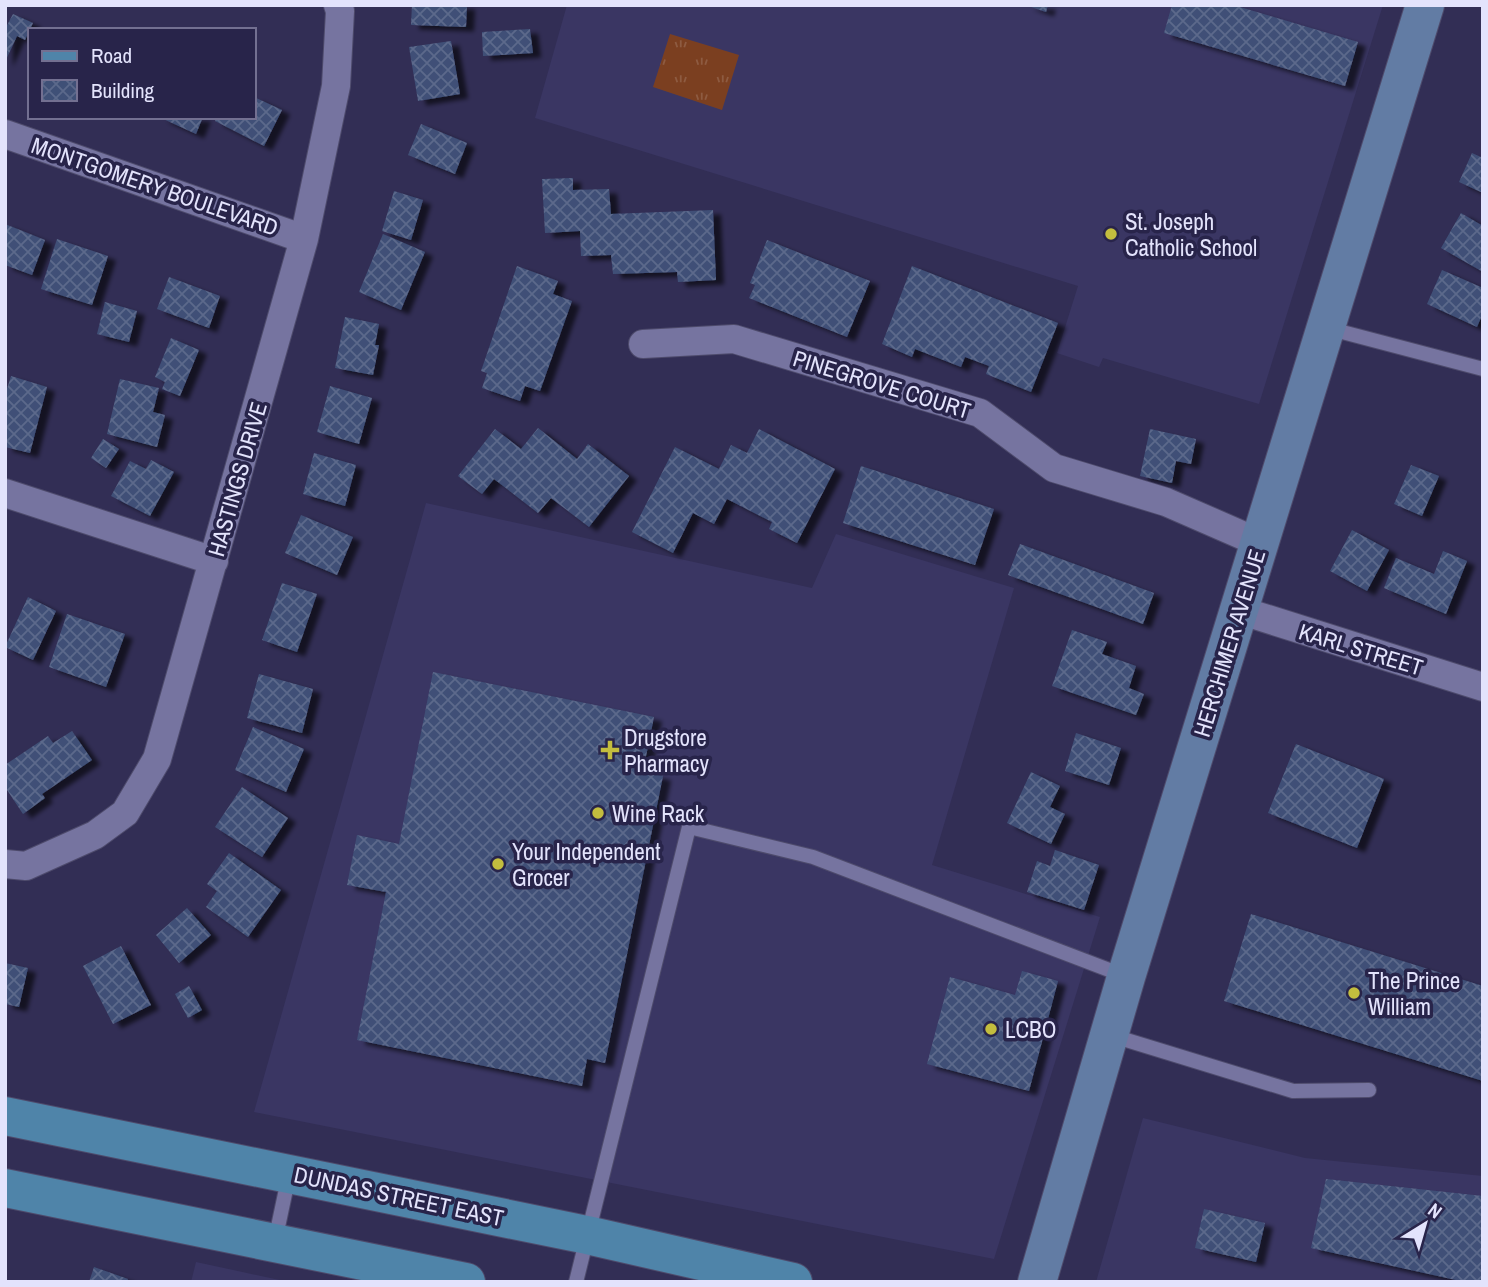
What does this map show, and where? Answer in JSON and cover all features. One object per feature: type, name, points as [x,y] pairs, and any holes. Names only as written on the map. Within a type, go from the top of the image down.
[{"type":"main road","name":"DUNDAS STREET EAST","points":[[5,1116],[587,1235],[793,1282]]},
{"type":"main road","points":[[5,1188],[466,1282]]},
{"type":"street","name":"HASTINGS DRIVE","points":[[5,864],[26,866],[95,835],[125,813],[157,759],[304,239],[336,86],[340,11],[338,5]]},
{"type":"street","name":"HERCHIMER AVENUE","points":[[1037,1282],[1108,1035],[1425,5]]},
{"type":"street","name":"MONTGOMERY BOULEVARD","points":[[5,134],[304,239]]},
{"type":"street","name":"PINEGROVE COURT","points":[[643,344],[734,339],[980,413],[1054,468],[1166,502],[1260,543]]},
{"type":"street","points":[[5,493],[214,561]]},
{"type":"street","name":"KARL STREET","points":[[1239,610],[1483,687]]},
{"type":"lane","points":[[1325,328],[1483,369]]},
{"type":"lane","points":[[576,1282],[690,827],[813,857],[1126,977]]},
{"type":"lane","points":[[1108,1035],[1293,1091],[1368,1090]]},
{"type":"lane","points":[[274,1243],[289,1174]]},
{"type":"shaded area","name":"St. Joseph Catholic School","points":[[567,5],[1383,5],[1259,404],[1103,358],[1099,367],[1057,353],[1078,286],[535,118]]},
{"type":"shaded area","points":[[426,503],[812,588],[836,534],[1014,588],[932,865],[1100,917],[994,1259],[254,1112]]},
{"type":"shaded area","points":[[1143,1118],[1305,1158],[1483,1176],[1483,1282],[1096,1282]]},
{"type":"shaded area","points":[[196,1262],[289,1282],[191,1282]]},
{"type":"green space","points":[[670,34],[739,55],[722,110],[653,87]]},
{"type":"building","points":[[412,5],[467,5],[466,27],[411,25]]},
{"type":"building","points":[[1025,5],[1048,5],[1046,12]]},
{"type":"building","points":[[1172,5],[1233,5],[1358,42],[1345,86],[1164,33]]},
{"type":"building","points":[[13,14],[33,23],[28,28],[25,40],[17,36],[5,62],[5,29]]},
{"type":"building","points":[[530,29],[533,53],[483,56],[482,32]]},
{"type":"building","points":[[451,41],[460,94],[418,101],[409,47]]},
{"type":"building","points":[[256,98],[282,110],[264,146],[215,121],[256,119]]},
{"type":"building","points":[[163,119],[202,119],[196,134]]},
{"type":"building","points":[[421,124],[467,143],[455,174],[408,155]]},
{"type":"building","points":[[1472,153],[1483,158],[1483,193],[1459,182]]},
{"type":"building","points":[[573,178],[573,190],[609,189],[611,214],[713,210],[716,280],[678,282],[677,272],[613,274],[611,255],[581,256],[580,231],[545,233],[542,179]]},
{"type":"building","points":[[394,191],[423,200],[411,240],[382,231]]},
{"type":"building","points":[[1461,213],[1483,226],[1483,272],[1441,248]]},
{"type":"building","points":[[5,224],[45,240],[32,275],[5,265]]},
{"type":"building","points":[[383,234],[425,252],[401,310],[359,292]]},
{"type":"building","points":[[57,239],[108,256],[92,305],[41,289]]},
{"type":"building","points":[[767,240],[870,281],[847,337],[749,298],[755,285],[750,283]]},
{"type":"building","points":[[517,266],[558,281],[553,294],[572,301],[540,391],[525,386],[520,401],[482,388],[487,373],[481,371]]},
{"type":"building","points":[[912,266],[1058,323],[1031,392],[986,374],[989,366],[965,357],[961,367],[915,349],[912,357],[882,344]]},
{"type":"building","points":[[1442,270],[1483,288],[1483,313],[1477,327],[1427,304]]},
{"type":"building","points":[[169,277],[220,296],[209,328],[157,309]]},
{"type":"building","points":[[105,302],[137,311],[129,342],[97,334]]},
{"type":"building","points":[[345,317],[379,324],[375,345],[379,345],[373,375],[335,368]]},
{"type":"building","points":[[171,338],[199,350],[180,396],[162,389],[165,382],[155,377]]},
{"type":"building","points":[[11,376],[47,387],[30,453],[5,447],[5,395]]},
{"type":"building","points":[[120,379],[159,388],[153,412],[165,415],[157,447],[107,434]]},
{"type":"building","points":[[330,386],[372,398],[359,444],[317,432]]},
{"type":"building","points":[[538,428],[577,459],[588,444],[629,476],[589,527],[551,498],[538,513],[494,479],[482,494],[458,476],[495,429],[521,449]]},
{"type":"building","points":[[759,429],[835,469],[797,543],[769,529],[772,522],[727,499],[714,524],[693,513],[673,553],[632,532],[675,447],[719,469],[731,445],[747,453]]},
{"type":"building","points":[[1150,429],[1196,439],[1191,464],[1176,461],[1172,483],[1140,476]]},
{"type":"building","points":[[103,439],[119,449],[106,468],[91,458]]},
{"type":"building","points":[[314,453],[356,465],[345,506],[303,494]]},
{"type":"building","points":[[151,460],[174,472],[150,516],[111,496],[130,461],[146,469]]},
{"type":"building","points":[[1411,465],[1439,476],[1422,516],[1394,504]]},
{"type":"building","points":[[861,466],[994,509],[975,565],[843,523]]},
{"type":"building","points":[[301,515],[353,537],[337,575],[285,553]]},
{"type":"building","points":[[1352,530],[1389,550],[1367,591],[1330,571]]},
{"type":"building","points":[[1020,544],[1154,593],[1143,624],[1008,575]]},
{"type":"building","points":[[1443,551],[1467,561],[1446,614],[1384,588],[1396,558],[1434,574]]},
{"type":"building","points":[[282,583],[317,594],[297,652],[262,640]]},
{"type":"building","points":[[28,597],[56,611],[33,660],[5,647]]},
{"type":"building","points":[[67,614],[125,634],[106,687],[49,667]]},
{"type":"building","points":[[1072,630],[1107,642],[1102,654],[1136,666],[1129,688],[1144,694],[1136,715],[1052,686]]},
{"type":"building","name":"Your Independent Grocer","points":[[433,672],[654,717],[643,771],[663,776],[605,1063],[587,1059],[582,1086],[357,1040],[386,892],[347,885],[357,835],[399,844]]},
{"type":"building","points":[[259,674],[313,689],[302,733],[247,718]]},
{"type":"building","points":[[253,727],[304,749],[286,792],[235,770]]},
{"type":"building","points":[[72,731],[92,760],[42,794],[45,798],[23,814],[5,787],[5,765],[48,736],[53,743]]},
{"type":"building","points":[[1076,733],[1121,748],[1109,785],[1065,771]]},
{"type":"building","points":[[1296,744],[1384,779],[1357,848],[1268,813]]},
{"type":"building","points":[[1031,772],[1060,786],[1050,807],[1065,814],[1051,844],[1007,823]]},
{"type":"building","points":[[242,787],[288,818],[262,857],[215,827]]},
{"type":"building","points":[[1055,850],[1099,865],[1084,910],[1027,892],[1037,861],[1050,866]]},
{"type":"building","points":[[229,853],[281,890],[248,937],[206,907],[217,891],[207,884]]},
{"type":"building","points":[[187,908],[211,935],[179,963],[156,935]]},
{"type":"building","name":"The Prince William","points":[[1251,914],[1483,986],[1483,1081],[1224,1001]]},
{"type":"building","points":[[121,946],[151,1005],[113,1024],[83,966]]},
{"type":"building","points":[[5,963],[28,968],[19,1007],[5,1004]]},
{"type":"building","name":"LCBO","points":[[1022,971],[1058,981],[1029,1091],[927,1064],[950,977],[1015,995]]},
{"type":"building","points":[[189,986],[202,1010],[188,1018],[175,994]]},
{"type":"building","points":[[1326,1179],[1483,1196],[1483,1282],[1465,1282],[1311,1248]]},
{"type":"building","points":[[1204,1209],[1265,1223],[1256,1262],[1195,1248]]},
{"type":"building","points":[[94,1267],[128,1279],[127,1282],[89,1282]]},
{"type":"place","name":"St. Joseph Catholic School","points":[[1111,234]]},
{"type":"place","name":"Drugstore Pharmacy","points":[[610,750]]},
{"type":"place","name":"Wine Rack","points":[[598,813]]},
{"type":"place","name":"Your Independent Grocer","points":[[498,864]]},
{"type":"place","name":"The Prince William","points":[[1354,993]]},
{"type":"place","name":"LCBO","points":[[991,1029]]}]
